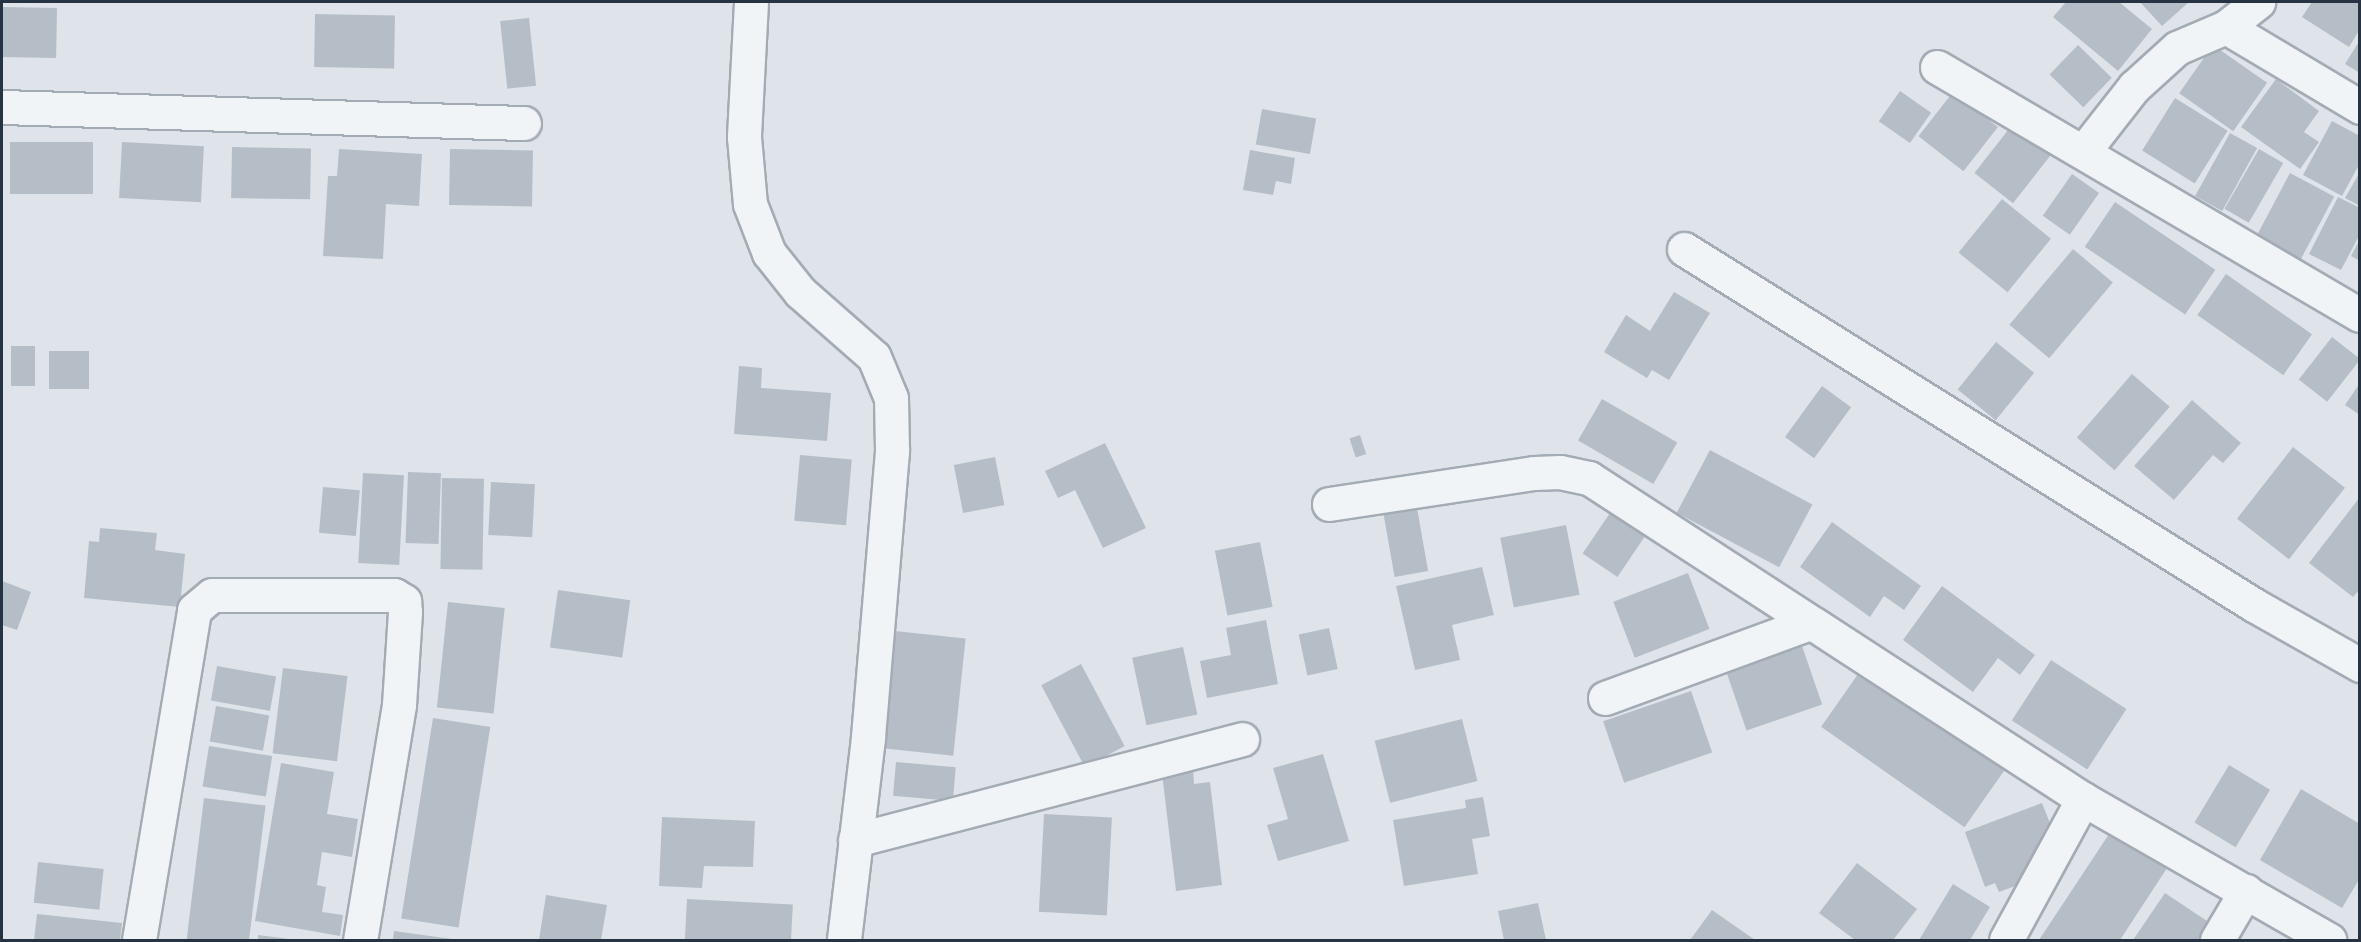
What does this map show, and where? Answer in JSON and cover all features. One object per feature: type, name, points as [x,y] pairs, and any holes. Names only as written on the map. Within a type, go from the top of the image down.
[{"type":"street","points":[[751,2],[744,137],[750,204],[769,253],[800,292],[874,357],[891,398],[892,451],[868,738],[843,940]]},
{"type":"street","points":[[2083,152],[2134,87],[2177,48],[2226,27],[2258,2]]},
{"type":"street","points":[[2226,27],[2360,107]]},
{"type":"street","points":[[1937,67],[2360,315]]},
{"type":"street","points":[[2,107],[524,123]]},
{"type":"street","points":[[1684,249],[2254,605],[2360,665]]},
{"type":"street","points":[[1329,504],[1534,473],[1560,472],[1589,478],[2083,799],[2329,940]]},
{"type":"street","points":[[139,940],[194,610],[212,595],[394,595],[404,601],[405,612],[399,705],[360,940]]},
{"type":"street","points":[[1605,698],[1810,623]]},
{"type":"street","points":[[855,840],[1242,738]]},
{"type":"street","points":[[2006,940],[2083,799]]},
{"type":"street","points":[[2217,940],[2246,891]]},
{"type":"building","points":[[2066,2],[2119,2],[2152,29],[2118,71],[2053,17]]},
{"type":"building","points":[[2140,2],[2189,2],[2162,26]]},
{"type":"building","points":[[2312,2],[2360,2],[2360,29],[2349,47],[2302,17]]},
{"type":"building","points":[[2,7],[57,8],[56,58],[2,57]]},
{"type":"building","points":[[315,14],[395,15],[394,68],[314,67]]},
{"type":"building","points":[[529,18],[536,86],[507,89],[500,21]]},
{"type":"building","points":[[2360,40],[2360,73],[2345,64]]},
{"type":"building","points":[[2078,45],[2112,78],[2083,107],[2050,74]]},
{"type":"building","points":[[2213,45],[2267,83],[2233,131],[2179,93]]},
{"type":"building","points":[[2276,79],[2319,111],[2304,132],[2319,142],[2300,169],[2241,127]]},
{"type":"building","points":[[1900,91],[1931,113],[1910,143],[1879,121]]},
{"type":"building","points":[[1953,92],[1998,127],[1963,171],[1919,136]]},
{"type":"building","points":[[2175,98],[2228,131],[2195,183],[2142,151]]},
{"type":"building","points":[[1262,109],[1316,119],[1310,154],[1256,144]]},
{"type":"building","points":[[2332,121],[2360,136],[2360,163],[2342,196],[2303,175]]},
{"type":"building","points":[[2012,125],[2051,155],[2013,203],[1974,173]]},
{"type":"building","points":[[2230,133],[2257,148],[2222,211],[2195,196]]},
{"type":"building","points":[[10,142],[93,142],[93,194],[10,194]]},
{"type":"building","points":[[122,142],[204,146],[201,202],[119,198]]},
{"type":"building","points":[[232,147],[311,148],[310,199],[231,198]]},
{"type":"building","points":[[339,149],[422,154],[419,206],[386,204],[383,259],[323,256],[328,176],[337,176]]},
{"type":"building","points":[[450,149],[533,150],[532,206],[449,205]]},
{"type":"building","points":[[2259,149],[2283,163],[2249,223],[2224,209]]},
{"type":"building","points":[[1250,150],[1295,158],[1291,184],[1276,181],[1273,195],[1243,190]]},
{"type":"building","points":[[2360,172],[2360,206],[2345,198]]},
{"type":"building","points":[[2290,173],[2334,196],[2301,259],[2257,236]]},
{"type":"building","points":[[2072,174],[2099,193],[2070,235],[2043,216]]},
{"type":"building","points":[[2338,197],[2360,208],[2360,234],[2341,270],[2309,254]]},
{"type":"building","points":[[2002,199],[2051,239],[2008,292],[1959,253]]},
{"type":"building","points":[[2115,202],[2215,270],[2185,314],[2085,247]]},
{"type":"building","points":[[2360,239],[2360,261],[2351,256]]},
{"type":"building","points":[[2073,249],[2113,282],[2049,358],[2009,325]]},
{"type":"building","points":[[2226,274],[2312,334],[2283,375],[2197,315]]},
{"type":"building","points":[[1674,292],[1710,313],[1669,380],[1652,370],[1647,378],[1604,352],[1626,315],[1650,331]]},
{"type":"building","points":[[2332,337],[2360,360],[2327,402],[2299,380]]},
{"type":"building","points":[[1996,342],[2034,373],[1996,420],[1958,389]]},
{"type":"building","points":[[11,346],[35,346],[35,386],[11,386]]},
{"type":"building","points":[[49,351],[89,351],[89,389],[49,389]]},
{"type":"building","points":[[739,366],[762,368],[761,388],[831,393],[827,441],[734,434]]},
{"type":"building","points":[[2132,374],[2170,407],[2115,470],[2077,437]]},
{"type":"building","points":[[2360,383],[2360,415],[2345,405]]},
{"type":"building","points":[[1822,386],[1851,407],[1814,458],[1785,437]]},
{"type":"building","points":[[1602,399],[1677,442],[1653,484],[1578,441]]},
{"type":"building","points":[[2192,400],[2241,443],[2223,463],[2213,455],[2174,500],[2134,466]]},
{"type":"building","points":[[1360,435],[1366,454],[1356,457],[1350,438]]},
{"type":"building","points":[[1105,443],[1146,528],[1103,548],[1075,490],[1058,498],[1045,471]]},
{"type":"building","points":[[2293,447],[2345,488],[2289,559],[2237,519]]},
{"type":"building","points":[[1710,450],[1812,504],[1779,567],[1677,513]]},
{"type":"building","points":[[800,455],[852,460],[846,525],[794,521]]},
{"type":"building","points":[[995,457],[1004,505],[963,513],[954,465]]},
{"type":"building","points":[[408,472],[441,473],[439,544],[406,543]]},
{"type":"building","points":[[363,473],[404,475],[399,565],[358,563]]},
{"type":"building","points":[[442,478],[484,479],[482,570],[440,569]]},
{"type":"building","points":[[491,482],[535,484],[532,537],[488,535]]},
{"type":"building","points":[[323,487],[360,490],[356,536],[319,533]]},
{"type":"building","points":[[2360,497],[2360,589],[2353,597],[2309,563]]},
{"type":"building","points":[[1417,508],[1428,571],[1395,577],[1384,514]]},
{"type":"building","points":[[1610,513],[1645,536],[1617,577],[1583,554]]},
{"type":"building","points":[[1832,522],[1921,586],[1904,610],[1884,596],[1870,617],[1800,567]]},
{"type":"building","points":[[1566,525],[1580,595],[1514,607],[1500,538]]},
{"type":"building","points":[[100,528],[157,533],[155,550],[185,554],[180,607],[84,598],[89,541],[99,542]]},
{"type":"building","points":[[1260,542],[1273,607],[1227,616],[1215,551]]},
{"type":"building","points":[[1482,567],[1494,615],[1452,625],[1460,660],[1415,670],[1396,586]]},
{"type":"building","points":[[1688,573],[1710,629],[1635,658],[1613,602]]},
{"type":"building","points":[[2,581],[31,592],[17,630],[2,625]]},
{"type":"building","points":[[1942,586],[2035,655],[2020,675],[1998,658],[1973,692],[1903,640]]},
{"type":"building","points":[[558,590],[630,600],[622,658],[550,647]]},
{"type":"building","points":[[448,602],[505,608],[494,713],[437,707]]},
{"type":"building","points":[[1266,620],[1278,684],[1207,698],[1200,661],[1231,655],[1226,628]]},
{"type":"building","points":[[1329,628],[1338,669],[1307,676],[1299,634]]},
{"type":"building","points":[[895,631],[966,638],[953,756],[883,748]]},
{"type":"building","points":[[1801,643],[1822,704],[1747,731],[1725,669]]},
{"type":"building","points":[[1183,647],[1197,714],[1146,725],[1132,658]]},
{"type":"building","points":[[2051,660],[2126,709],[2087,769],[2012,720]]},
{"type":"building","points":[[1081,664],[1125,746],[1085,767],[1041,685]]},
{"type":"building","points":[[217,666],[276,676],[270,711],[211,700]]},
{"type":"building","points":[[1863,667],[2006,767],[1964,827],[1821,727]]},
{"type":"building","points":[[283,668],[348,676],[337,761],[273,753]]},
{"type":"building","points":[[1691,691],[1712,752],[1624,783],[1603,721]]},
{"type":"building","points":[[216,706],[269,715],[263,751],[210,741]]},
{"type":"building","points":[[433,718],[490,727],[459,928],[401,919]]},
{"type":"building","points":[[1462,719],[1477,781],[1390,803],[1375,741]]},
{"type":"building","points":[[209,746],[272,756],[266,797],[203,786]]},
{"type":"building","points":[[1323,754],[1349,841],[1278,861],[1267,825],[1288,819],[1273,768]]},
{"type":"building","points":[[896,762],[956,767],[953,801],[893,796]]},
{"type":"building","points":[[281,763],[334,772],[327,814],[358,819],[352,857],[322,852],[317,885],[326,887],[322,912],[343,915],[340,936],[255,921]]},
{"type":"building","points":[[2229,765],[2270,790],[2236,847],[2194,822]]},
{"type":"building","points":[[1193,769],[1194,784],[1210,782],[1222,885],[1176,891],[1162,773]]},
{"type":"building","points":[[2301,789],[2360,824],[2360,878],[2342,908],[2260,860]]},
{"type":"building","points":[[1483,797],[1490,836],[1472,839],[1478,874],[1404,886],[1393,820],[1466,808],[1465,800]]},
{"type":"building","points":[[204,798],[266,806],[249,940],[187,940]]},
{"type":"building","points":[[2042,803],[2057,841],[2037,849],[2043,864],[2022,872],[2026,882],[1999,892],[1995,883],[1985,887],[1965,832]]},
{"type":"building","points":[[1044,814],[1112,818],[1107,915],[1039,912]]},
{"type":"building","points":[[662,817],[755,821],[753,867],[704,866],[702,888],[659,886]]},
{"type":"building","points":[[2113,828],[2169,865],[2120,940],[2039,940]]},
{"type":"building","points":[[38,862],[104,869],[99,910],[34,903]]},
{"type":"building","points":[[1857,863],[1917,909],[1893,940],[1855,940],[1819,913]]},
{"type":"building","points":[[1953,884],[1990,907],[1970,940],[1919,940]]},
{"type":"building","points":[[2165,893],[2210,923],[2199,940],[2133,940]]},
{"type":"building","points":[[546,895],[607,905],[601,940],[539,940]]},
{"type":"building","points":[[687,899],[793,905],[791,940],[685,940]]},
{"type":"building","points":[[1538,903],[1546,940],[1504,940],[1498,911]]},
{"type":"building","points":[[1712,910],[1755,940],[1690,940]]},
{"type":"building","points":[[37,914],[122,923],[120,940],[34,940]]},
{"type":"building","points":[[394,931],[452,939],[452,940],[393,940]]},
{"type":"building","points":[[258,935],[289,939],[289,940],[258,940]]}]
